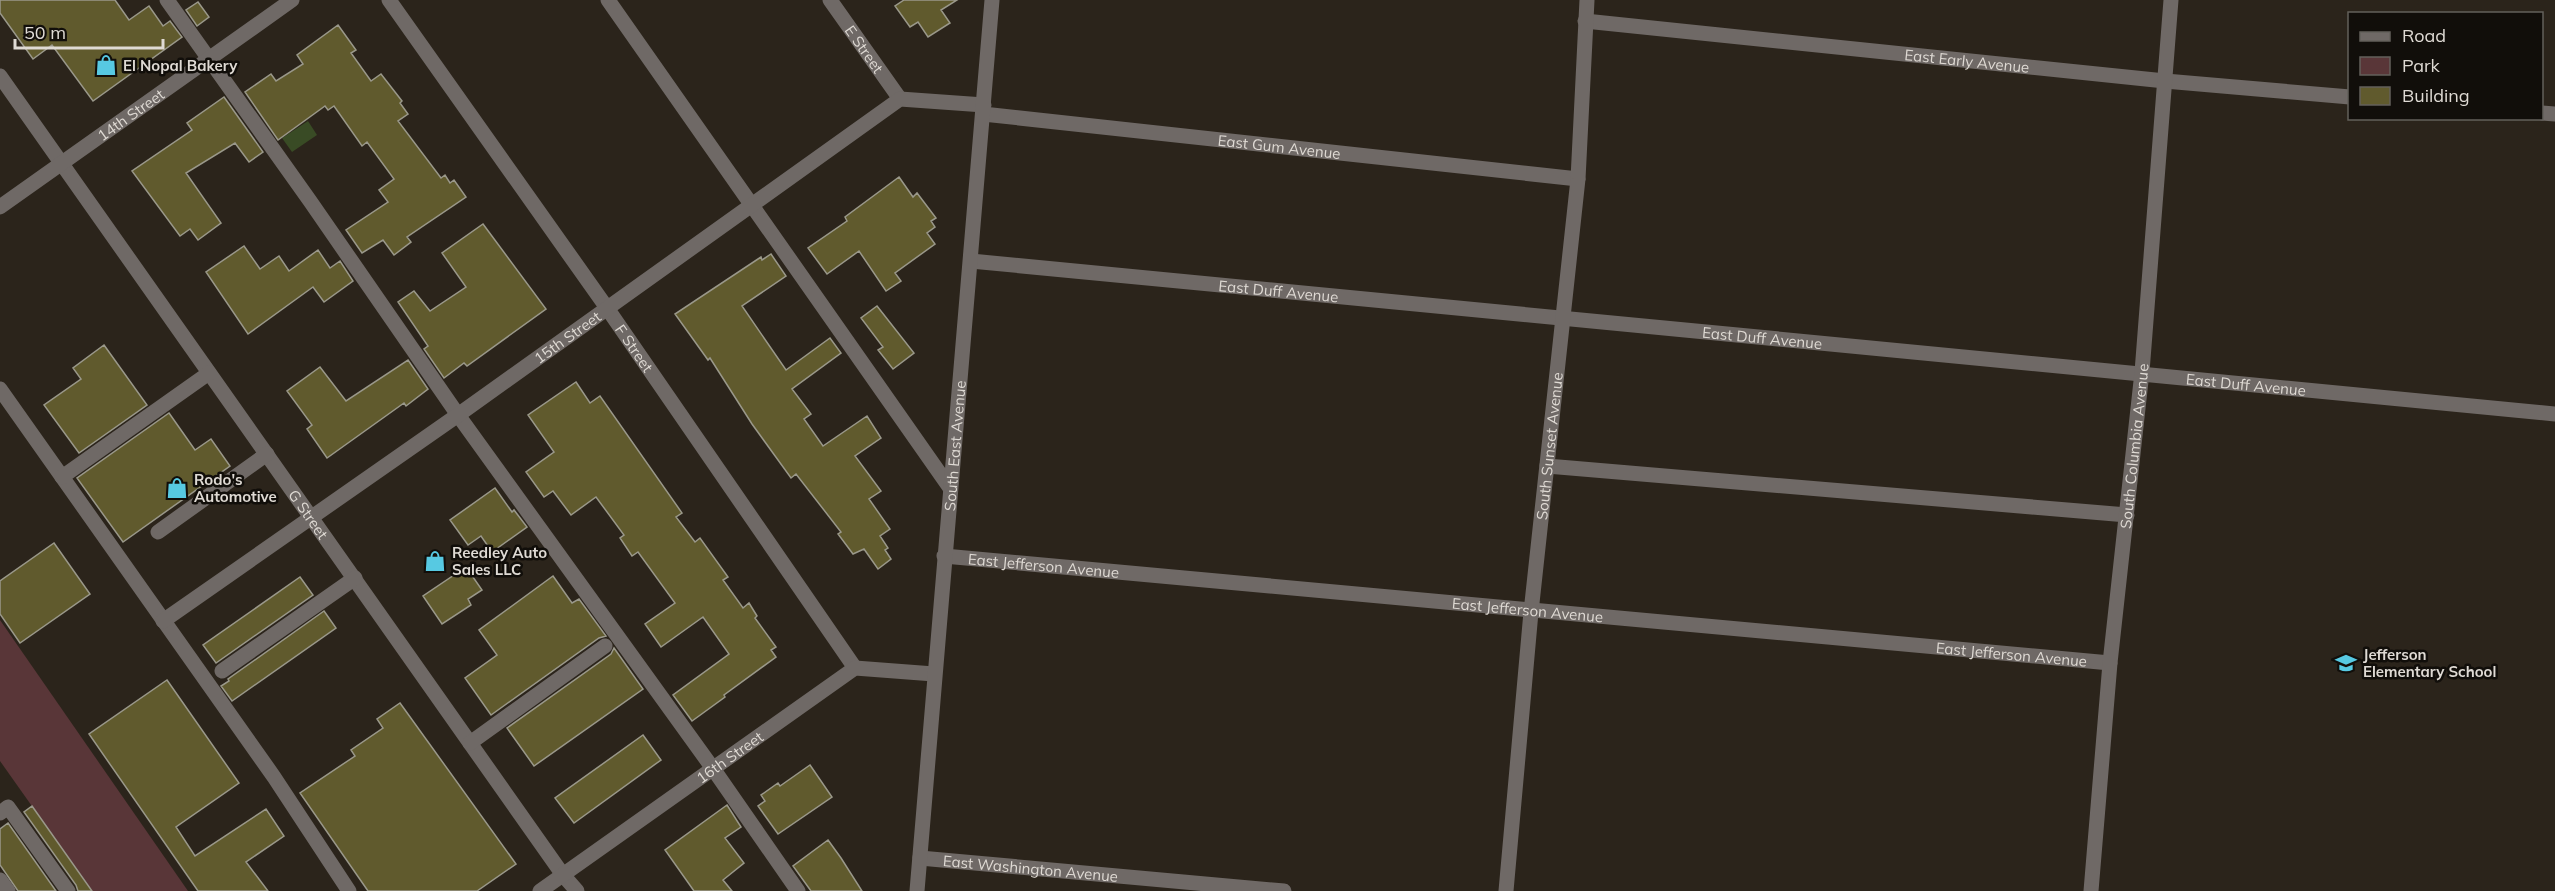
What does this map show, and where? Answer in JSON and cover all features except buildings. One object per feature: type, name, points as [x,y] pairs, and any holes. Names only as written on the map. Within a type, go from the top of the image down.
[{"type":"street","points":[[166,0],[310,201],[458,415],[714,770],[798,891]]},
{"type":"street","name":"14th Street","points":[[0,207],[292,0]]},
{"type":"street","name":"F Street","points":[[389,0],[607,308],[855,668]]},
{"type":"street","points":[[608,0],[950,488]]},
{"type":"street","name":"E Street","points":[[830,0],[900,99]]},
{"type":"street","name":"South East Avenue","points":[[917,891],[992,0]]},
{"type":"street","name":"South Sunset Avenue","points":[[1506,891],[1531,612],[1578,178],[1587,0]]},
{"type":"street","name":"South Columbia Avenue","points":[[2091,891],[2110,663],[2142,372],[2171,0]]},
{"type":"street","name":"East Early Avenue","points":[[1585,21],[2165,81],[2348,97]]},
{"type":"street","name":"G Street","points":[[0,76],[563,875],[578,891]]},
{"type":"street","points":[[900,99],[983,110]]},
{"type":"street","name":"15th Street","points":[[163,621],[458,415],[900,99]]},
{"type":"street","name":"East Gum Avenue","points":[[983,110],[1578,178]]},
{"type":"street","name":"East Duff Avenue","points":[[971,261],[2142,372],[2555,414]]},
{"type":"street","points":[[62,477],[209,373]]},
{"type":"street","points":[[0,389],[274,777],[349,891]]},
{"type":"street","points":[[158,532],[267,454]]},
{"type":"street","points":[[1547,466],[2127,515]]},
{"type":"street","name":"East Jefferson Avenue","points":[[944,556],[1531,612],[2110,663]]},
{"type":"street","points":[[222,671],[355,578]]},
{"type":"street","points":[[470,743],[605,646]]},
{"type":"street","points":[[855,668],[934,674]]},
{"type":"street","name":"16th Street","points":[[540,891],[855,668]]},
{"type":"street","points":[[0,813],[8,807],[68,891]]},
{"type":"street","name":"East Washington Avenue","points":[[920,858],[1284,891]]},
{"type":"street","points":[[0,880],[8,891]]},
{"type":"green space","points":[[0,620],[188,891],[92,891],[0,761]]},
{"type":"shaded area","points":[[308,121],[317,135],[292,152],[282,138]]},
{"type":"place","name":"El Nopal Bakery","points":[[106,65]]},
{"type":"place","name":"Rodo's Automotive","points":[[177,488]]},
{"type":"place","name":"Reedley Auto Sales LLC","points":[[435,561]]},
{"type":"place","name":"Jefferson Elementary School","points":[[2346,663]]}]
